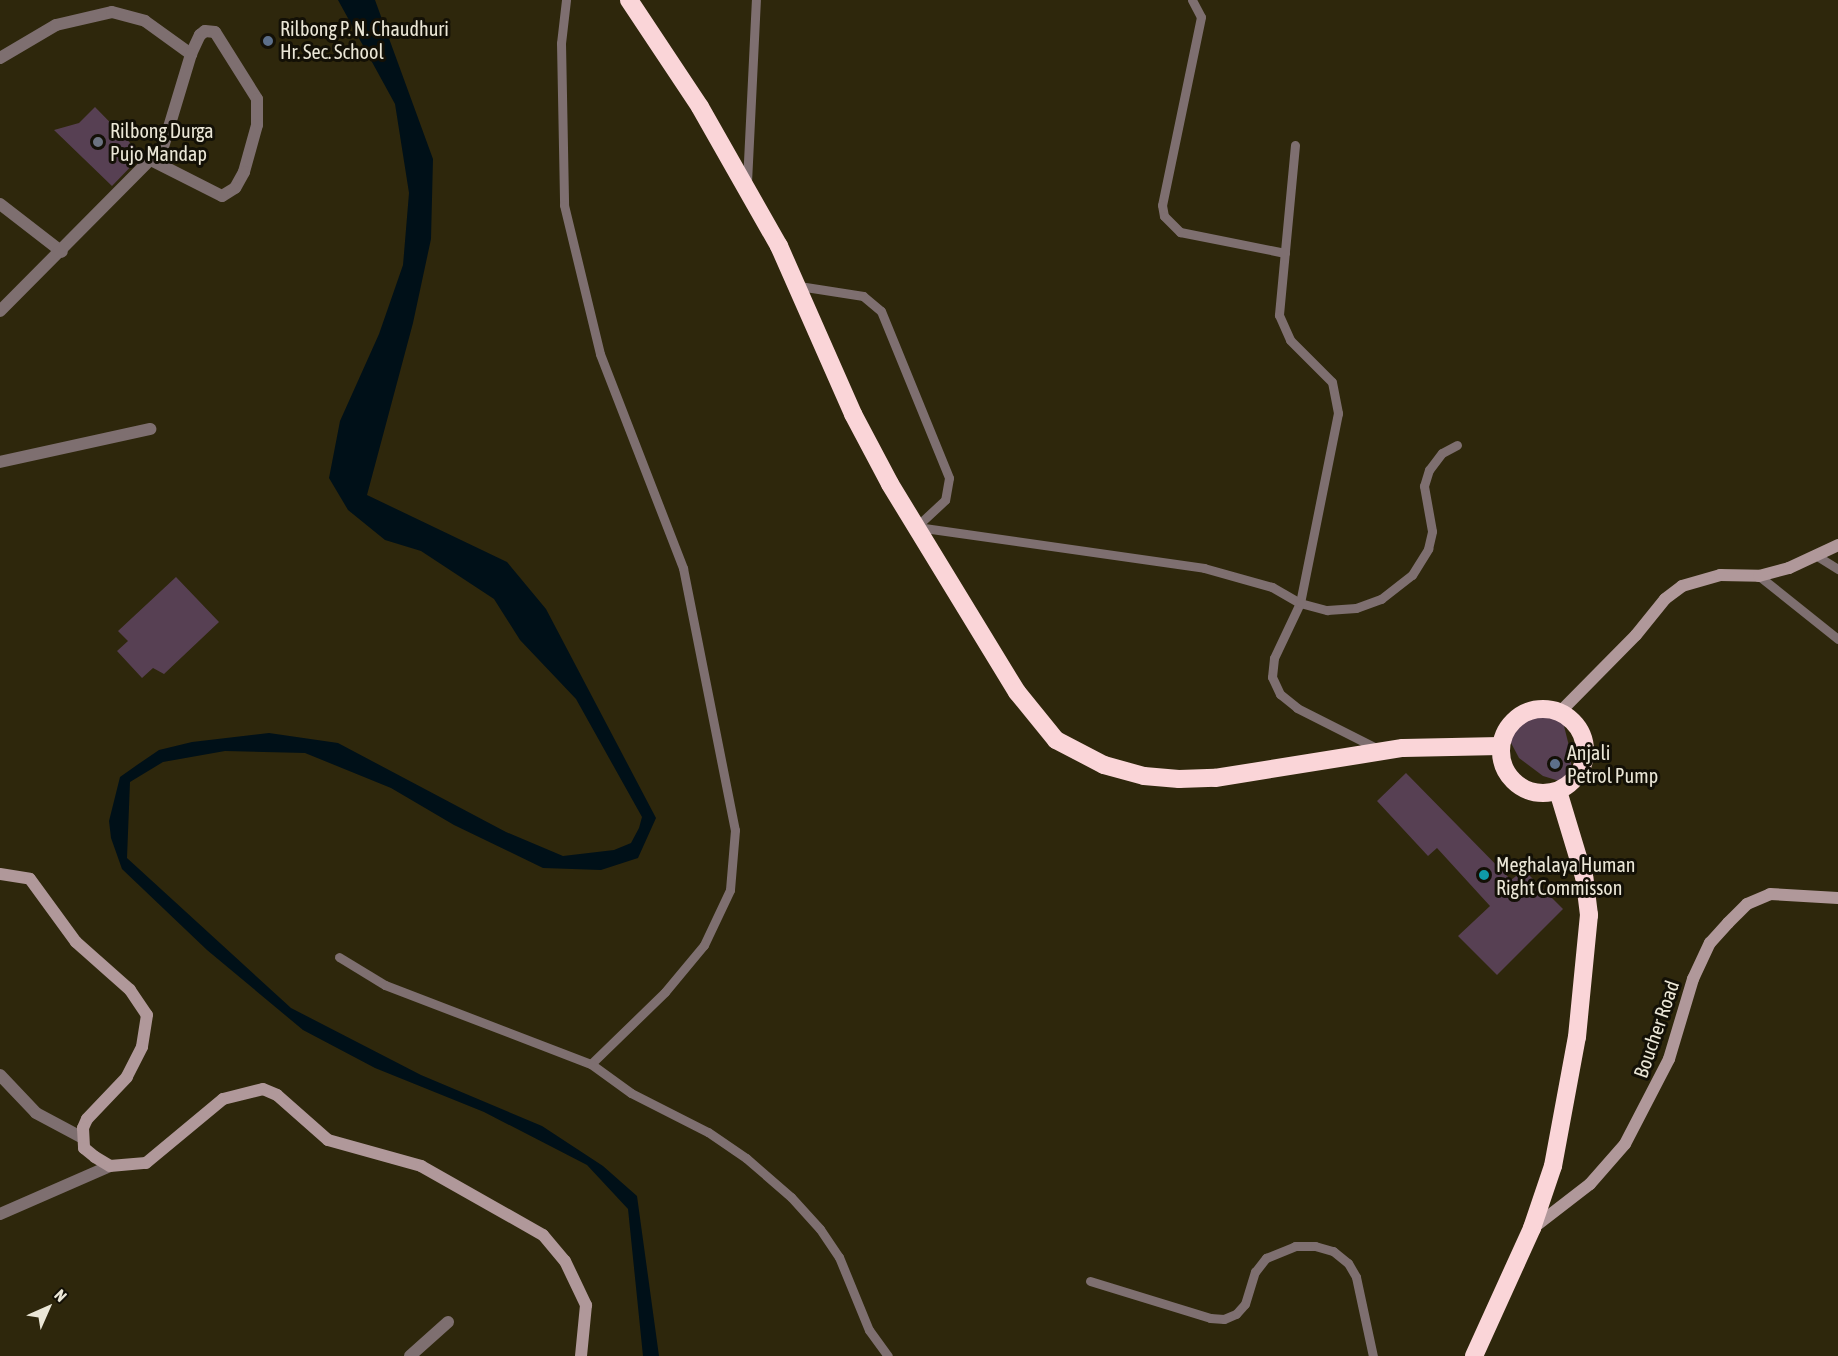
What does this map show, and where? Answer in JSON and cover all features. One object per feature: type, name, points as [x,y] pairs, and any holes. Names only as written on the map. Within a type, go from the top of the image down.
[{"type":"highway","points":[[629,0],[666,53],[746,187],[799,286],[853,414],[916,527],[1037,721],[1079,755],[1144,776],[1179,779],[1215,778],[1382,751],[1445,745],[1500,746]]},
{"type":"highway","points":[[1534,709],[1560,712],[1579,728],[1585,752],[1578,776],[1558,790],[1546,793],[1522,788],[1505,770],[1500,746],[1511,722],[1521,714],[1534,709]]},
{"type":"highway","points":[[1474,1356],[1532,1228],[1565,1111],[1586,973],[1589,915],[1584,877],[1558,790]]},
{"type":"street","points":[[0,58],[56,25],[112,12],[145,21],[191,54]]},
{"type":"street","points":[[0,311],[62,252],[151,160],[167,136],[191,54],[200,35],[215,32],[257,99],[257,125],[244,172],[235,188],[222,196],[151,160]]},
{"type":"street","points":[[0,204],[62,252]]},
{"type":"street","points":[[0,462],[150,429]]},
{"type":"street","points":[[1560,712],[1636,634],[1665,599],[1682,586],[1720,575],[1759,576],[1817,556],[1838,545]]},
{"type":"street","points":[[0,874],[30,879],[76,942],[130,990],[147,1015],[142,1047],[127,1077],[87,1119],[81,1137],[84,1148],[110,1166]]},
{"type":"street","name":"Boucher Road","points":[[1532,1228],[1590,1184],[1625,1144],[1669,1059],[1693,979],[1710,943],[1728,923],[1747,904],[1770,894],[1838,898]]},
{"type":"street","points":[[0,1075],[36,1113],[81,1137]]},
{"type":"street","points":[[0,1214],[110,1166],[146,1163],[223,1099],[263,1089],[277,1095],[328,1140],[421,1166],[543,1235],[565,1261],[586,1305],[581,1356]]},
{"type":"street","points":[[410,1356],[448,1322]]},
{"type":"lane","points":[[566,0],[561,43],[564,205],[600,354],[683,568],[735,830],[730,890],[704,945],[664,992],[591,1064]]},
{"type":"lane","points":[[746,187],[756,0]]},
{"type":"lane","points":[[1192,0],[1201,18],[1162,206],[1164,216],[1180,231],[1285,253]]},
{"type":"lane","points":[[1295,145],[1279,315],[1283,329],[1290,340],[1324,371],[1337,395],[1338,413],[1300,603],[1274,658],[1272,677],[1280,694],[1297,708],[1382,751]]},
{"type":"lane","points":[[799,286],[863,296],[881,311],[949,478],[945,501],[916,527]]},
{"type":"lane","points":[[916,527],[1204,568],[1272,587],[1300,603],[1327,610],[1356,608],[1381,599],[1412,575],[1428,549],[1432,531],[1424,486],[1429,470],[1442,453],[1457,445]]},
{"type":"lane","points":[[1817,556],[1838,569]]},
{"type":"lane","points":[[1759,576],[1838,639]]},
{"type":"lane","points":[[339,957],[385,985],[591,1064],[631,1093],[708,1132],[791,1197],[839,1257],[869,1330],[888,1356]]},
{"type":"lane","points":[[1090,1281],[1210,1318],[1236,1314],[1249,1293],[1255,1272],[1266,1258],[1280,1250],[1295,1246],[1333,1251],[1348,1263],[1356,1278],[1373,1356]]},
{"type":"shaded area","points":[[338,0],[375,0],[433,159],[431,239],[413,323],[367,495],[507,562],[546,609],[656,818],[638,858],[601,870],[543,868],[454,825],[391,788],[305,753],[225,751],[163,762],[130,782],[127,858],[291,1008],[421,1075],[542,1126],[603,1166],[637,1196],[659,1356],[643,1356],[628,1209],[587,1165],[484,1112],[375,1068],[303,1030],[207,950],[122,869],[111,838],[109,821],[120,777],[159,750],[192,742],[269,733],[338,743],[506,832],[563,856],[614,850],[631,843],[642,817],[576,699],[520,640],[494,599],[421,551],[385,540],[348,510],[329,478],[340,421],[379,334],[403,265],[409,193],[395,104]]},
{"type":"building","name":"Rilbong Durga Pujo Mandap","points":[[95,107],[142,155],[112,186],[54,130],[79,123]]},
{"type":"building","points":[[176,577],[219,622],[164,674],[153,668],[142,678],[117,651],[128,641],[118,631]]},
{"type":"building","points":[[1552,714],[1563,722],[1570,750],[1572,773],[1566,783],[1543,776],[1519,758],[1510,741],[1510,731],[1524,720]]},
{"type":"building","name":"Meghalaya Human Right Commisson","points":[[1406,773],[1511,880],[1524,870],[1563,909],[1497,975],[1458,936],[1490,906],[1437,848],[1428,856],[1377,801]]},
{"type":"place","name":"Rilbong P. N. Chaudhuri Hr. Sec. School","points":[[268,41]]},
{"type":"place","name":"Rilbong Durga Pujo Mandap","points":[[98,142]]},
{"type":"place","name":"Anjali Petrol Pump","points":[[1555,764]]},
{"type":"place","name":"Meghalaya Human Right Commisson","points":[[1484,875]]}]
